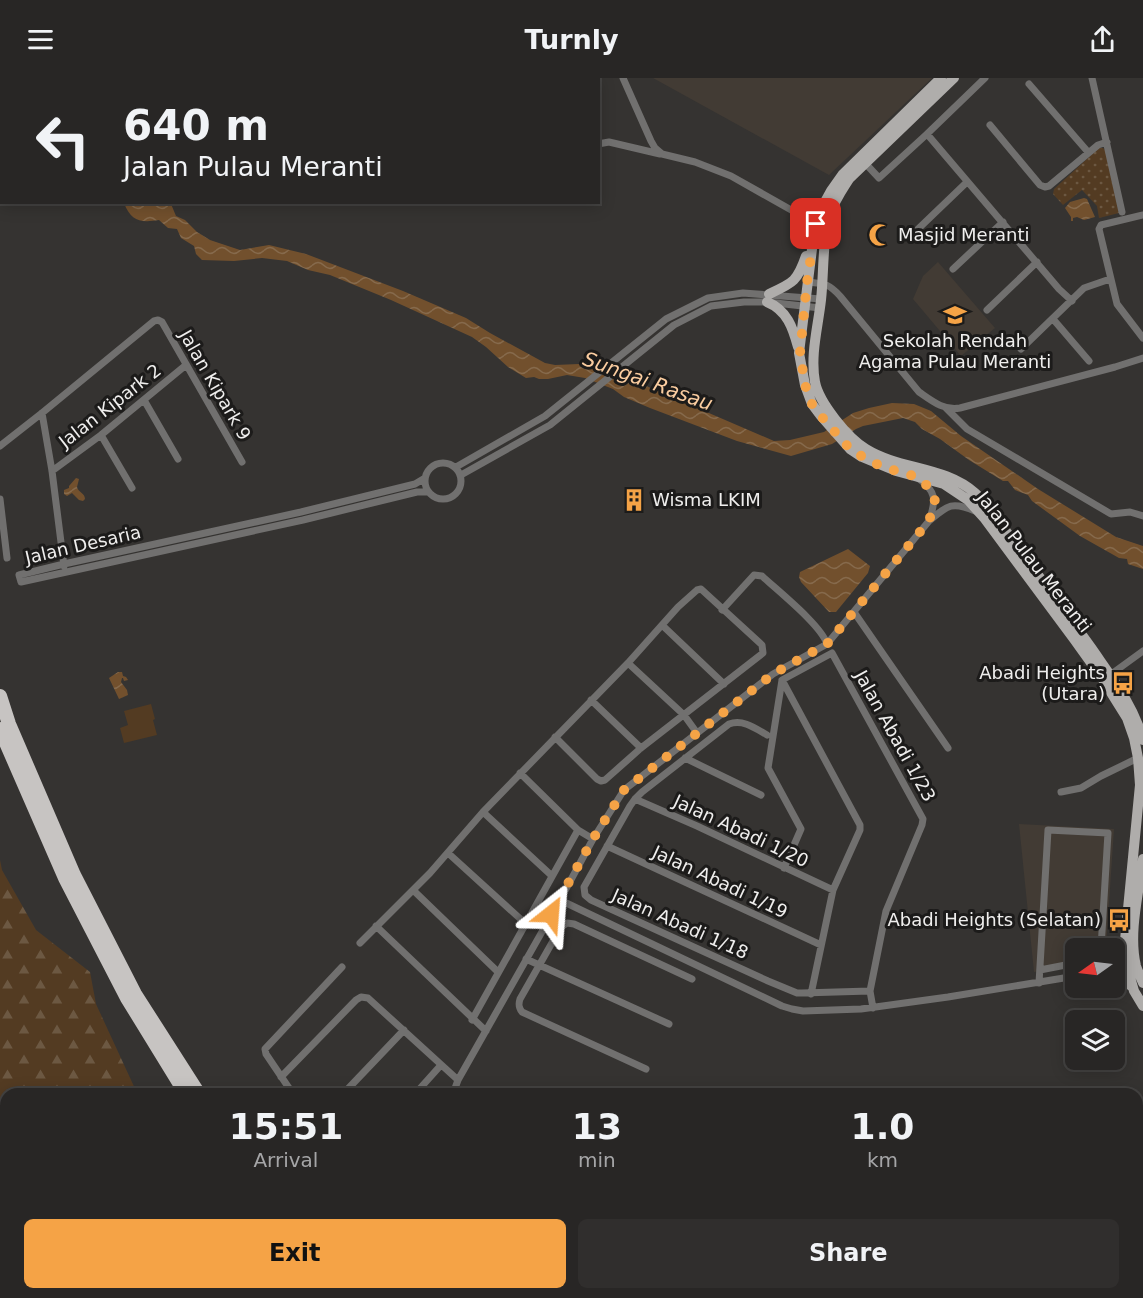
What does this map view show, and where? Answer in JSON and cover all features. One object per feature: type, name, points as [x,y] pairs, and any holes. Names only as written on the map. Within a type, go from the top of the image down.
[{"type":"highway","points":[[0,696],[9,724],[74,875],[135,994],[195,1088]]},
{"type":"highway","points":[[0,729],[75,898],[127,998],[182,1088]]},
{"type":"main road","name":"Jalan Pulau Meranti","points":[[940,78],[843,174],[820,210],[807,282],[800,353],[805,385],[812,404],[825,413],[871,462],[944,484],[968,500],[1102,678],[1127,718],[1134,738],[1140,785],[1125,940],[1143,1006]]},
{"type":"main road","name":"Jalan Pulau Meranti","points":[[825,413],[815,382],[813,357],[825,238],[830,214],[849,178],[954,78]]},
{"type":"main road","points":[[800,353],[789,320],[768,298],[797,278],[815,228]]},
{"type":"main road","name":"Jalan Pulau Meranti","points":[[854,446],[949,476],[975,492],[1043,581],[1110,675],[1129,704],[1143,740]]},
{"type":"main road","name":"Jalan Pulau Meranti","points":[[1131,966],[1143,859]]},
{"type":"main road","points":[[1125,978],[1139,987]]},
{"type":"street","points":[[623,78],[651,141],[662,154]]},
{"type":"street","points":[[865,163],[879,178],[985,78]]},
{"type":"street","points":[[1092,78],[1123,216]]},
{"type":"street","points":[[1029,84],[1088,152]]},
{"type":"street","points":[[990,125],[1045,188],[1088,152],[1107,142]]},
{"type":"street","points":[[927,134],[1059,289],[1072,300]]},
{"type":"street","points":[[600,143],[606,141],[712,167],[731,176],[815,228]]},
{"type":"street","points":[[917,230],[967,182]]},
{"type":"street","points":[[1143,215],[1123,216],[1101,225],[1099,229],[1117,304],[1143,338]]},
{"type":"street","points":[[953,269],[1003,222]]},
{"type":"street","points":[[987,310],[1036,262]]},
{"type":"street","points":[[1022,349],[1084,288],[1110,279]]},
{"type":"street","points":[[807,282],[828,285],[840,296],[919,392],[934,403],[946,408],[960,408],[1143,358]]},
{"type":"street","name":"Jalan Desaria","points":[[768,298],[711,306],[674,325],[550,425],[461,475],[459,489],[448,498],[437,498],[428,492],[417,492],[303,520],[65,568],[19,576],[21,582],[65,568],[415,484],[425,478],[429,468],[439,463],[456,467],[545,416],[666,319],[708,298],[743,293],[820,304]]},
{"type":"street","points":[[1053,319],[1089,361]]},
{"type":"street","name":"Jalan Kipark 9","points":[[42,413],[153,321],[158,320],[162,322],[242,462]]},
{"type":"street","name":"Jalan Kipark 2","points":[[52,471],[186,365]]},
{"type":"street","points":[[144,400],[178,459]]},
{"type":"street","points":[[946,408],[967,429],[1111,514],[1130,512],[1143,516]]},
{"type":"street","points":[[0,446],[42,413],[65,568]]},
{"type":"street","points":[[100,435],[132,488]]},
{"type":"street","points":[[456,467],[461,475]]},
{"type":"street","points":[[914,476],[929,487],[935,501],[929,521]]},
{"type":"street","points":[[425,478],[428,492]]},
{"type":"street","points":[[0,499],[7,558]]},
{"type":"street","points":[[455,1088],[482,1029],[526,959],[593,839],[624,790],[773,674],[827,644],[929,521],[954,505],[980,513]]},
{"type":"street","points":[[722,610],[754,575],[758,574],[822,633],[827,644]]},
{"type":"street","points":[[360,943],[413,890],[483,812],[520,773],[555,737],[591,700],[628,663],[697,590],[701,590],[762,645],[763,653],[641,748],[605,780],[597,779],[555,737]]},
{"type":"street","points":[[854,612],[948,748]]},
{"type":"street","points":[[662,626],[724,684]]},
{"type":"street","points":[[1110,675],[1143,651]]},
{"type":"street","name":"Jalan Abadi 1/23","points":[[782,680],[832,653],[923,819],[886,911],[870,991],[873,1008]]},
{"type":"street","points":[[628,663],[684,715],[697,733]]},
{"type":"street","points":[[782,680],[768,768],[801,829],[784,868]]},
{"type":"street","points":[[782,680],[860,825],[860,830],[833,890],[811,994]]},
{"type":"street","points":[[591,700],[641,748]]},
{"type":"street","name":"Jalan Abadi 1/18","points":[[767,735],[742,722],[729,724],[642,792],[630,806],[584,887],[584,891],[588,898],[796,993],[870,991]]},
{"type":"street","points":[[685,758],[761,795]]},
{"type":"street","points":[[1061,792],[1081,788],[1138,759]]},
{"type":"street","points":[[520,773],[578,830],[593,839]]},
{"type":"street","name":"Jalan Abadi 1/20","points":[[635,799],[833,890]]},
{"type":"street","points":[[483,812],[552,876]]},
{"type":"street","points":[[472,1020],[578,830]]},
{"type":"street","points":[[1039,982],[1048,830],[1108,833],[1102,938]]},
{"type":"street","name":"Jalan Abadi 1/19","points":[[607,846],[821,945]]},
{"type":"street","points":[[448,853],[526,924]]},
{"type":"street","points":[[413,890],[498,972]]},
{"type":"street","points":[[560,900],[792,1010],[873,1008],[1065,978]]},
{"type":"street","points":[[646,1069],[522,1012],[519,1008],[520,999],[561,927],[567,923],[574,924],[692,979]]},
{"type":"street","points":[[376,926],[482,1029]]},
{"type":"street","points":[[526,959],[669,1024]]},
{"type":"street","points":[[1040,970],[1065,965]]},
{"type":"street","points":[[1125,968],[1131,966]]},
{"type":"street","points":[[289,1088],[265,1049],[342,967]]},
{"type":"street","points":[[281,1077],[358,998],[365,997],[458,1080]]},
{"type":"street","points":[[350,1088],[404,1030]]},
{"type":"street","points":[[420,1088],[441,1065]]},
{"type":"shaded area","points":[[653,78],[932,78],[829,175]]},
{"type":"shaded area","name":"Sekolah Rendah Agama Pulau Meranti","points":[[938,262],[995,328],[961,356],[913,299],[923,276]]},
{"type":"shaded area","points":[[1019,824],[1114,829],[1107,938],[1065,938],[1065,967],[1034,972]]},
{"type":"green space","points":[[1099,148],[1106,151],[1119,213],[1099,218],[1097,206],[1082,190],[1063,205],[1053,194],[1054,189]]},
{"type":"green space","points":[[151,704],[157,735],[124,743],[120,728],[128,725],[124,711]]},
{"type":"green space","points":[[0,860],[2,870],[36,930],[90,972],[96,1004],[135,1088],[0,1088]]},
{"type":"water","points":[[1087,199],[1095,217],[1084,220],[1077,217],[1071,221],[1065,208],[1070,202]]},
{"type":"water","points":[[125,204],[171,204],[176,216],[185,220],[197,232],[210,240],[240,250],[269,245],[306,254],[466,318],[545,363],[579,364],[630,379],[774,441],[790,440],[824,432],[853,413],[869,408],[892,403],[914,404],[931,411],[961,436],[1038,489],[1116,537],[1143,546],[1143,569],[1128,564],[1127,559],[1119,558],[1080,536],[1032,501],[1028,495],[1015,490],[1008,481],[1003,481],[969,460],[915,422],[903,418],[863,426],[832,444],[791,456],[737,441],[650,408],[585,378],[567,375],[548,379],[526,378],[508,367],[472,337],[330,275],[308,270],[287,261],[262,258],[234,261],[202,260],[196,254],[194,246],[181,238],[177,229],[168,228],[159,220],[141,221],[130,214]]},
{"type":"water","points":[[76,478],[79,479],[77,487],[85,497],[83,501],[72,493],[67,496],[64,494],[64,490],[69,488]]},
{"type":"water","points":[[848,549],[870,566],[868,573],[836,612],[829,612],[801,582],[800,572]]},
{"type":"water","points":[[122,672],[128,680],[124,681],[122,678],[121,682],[128,695],[119,699],[109,678]]},
{"type":"place","name":"Masjid Meranti","points":[[880,235]]},
{"type":"place","name":"Sekolah Rendah Agama Pulau Meranti","points":[[955,315]]},
{"type":"place","name":"Wisma LKIM","points":[[634,500]]},
{"type":"place","name":"Abadi Heights (Utara)","points":[[1123,683]]},
{"type":"place","name":"Abadi Heights (Selatan)","points":[[1119,920]]},
{"type":"route","points":[[551,914],[593,839],[627,786],[773,674],[827,644],[929,521],[935,501],[929,487],[914,476],[871,462],[850,449],[812,404],[805,385],[800,353],[816,224]]},
{"type":"water label","name":"Sungai Rasau","points":[[648,381]]}]
